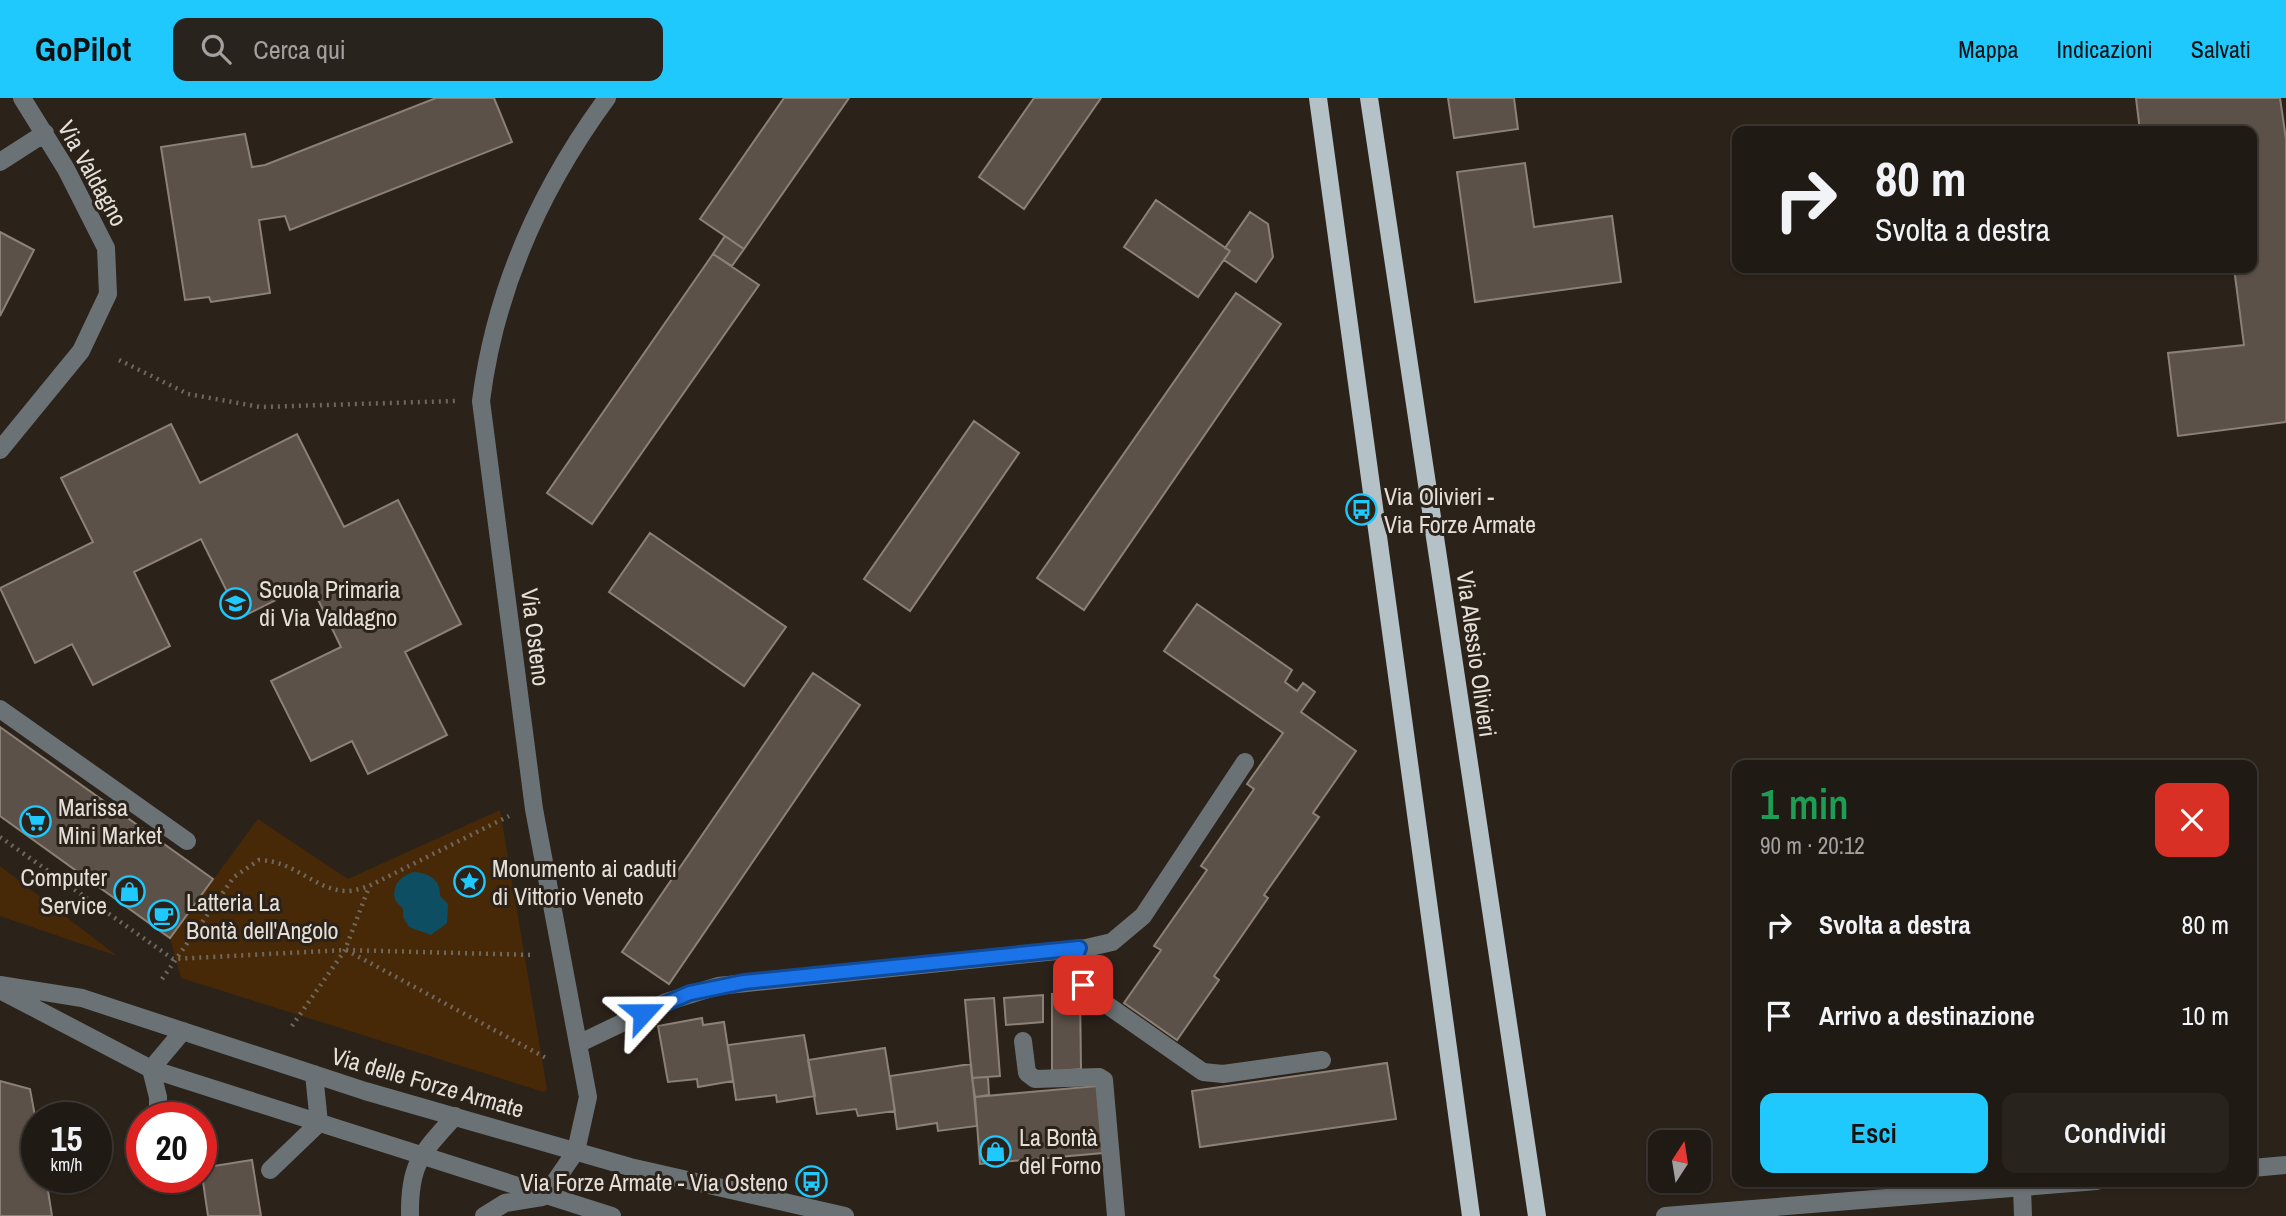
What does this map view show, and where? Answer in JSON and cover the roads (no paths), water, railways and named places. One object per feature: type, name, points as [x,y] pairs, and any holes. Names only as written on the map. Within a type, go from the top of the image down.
[{"type":"main road","points":[[1318,98],[1471,1216]]},
{"type":"main road","name":"Via Alessio Olivieri","points":[[1369,98],[1537,1216]]},
{"type":"street","name":"Via Valdagno","points":[[0,450],[81,351],[108,294],[106,248],[45,133],[22,98]]},
{"type":"street","name":"Via Osteno","points":[[545,1196],[576,1151],[588,1097],[534,809],[481,401],[487,354],[528,228],[566,155],[599,100]]},
{"type":"street","points":[[0,162],[45,133]]},
{"type":"street","points":[[0,709],[187,841]]},
{"type":"street","points":[[580,1043],[666,1002],[718,986],[1079,948],[1112,942],[1143,916],[1245,762]]},
{"type":"street","points":[[1079,948],[1072,965],[1083,985],[1203,1072],[1223,1074],[1322,1060]]},
{"type":"street","name":"Via delle Forze Armate","points":[[0,985],[82,998],[314,1074],[630,1167],[845,1216]]},
{"type":"street","points":[[0,990],[151,1069],[612,1216]]},
{"type":"street","points":[[151,1069],[183,1031]]},
{"type":"street","points":[[1023,1041],[1027,1073],[1035,1079],[1099,1077],[1104,1080],[1116,1216]]},
{"type":"street","points":[[151,1069],[158,1102]]},
{"type":"street","points":[[314,1074],[319,1123]]},
{"type":"street","points":[[410,1216],[410,1192],[420,1155],[455,1116]]},
{"type":"street","points":[[270,1170],[319,1123]]},
{"type":"street","points":[[2257,1168],[2286,1165]]},
{"type":"street","points":[[1665,1216],[1847,1209],[2033,1187]]},
{"type":"street","points":[[2022,1188],[2024,1216]]},
{"type":"street","points":[[484,1216],[505,1203],[545,1196]]},
{"type":"water","points":[[414,872],[433,878],[440,890],[440,896],[448,904],[447,923],[431,935],[409,927],[403,917],[403,909],[395,900],[398,882]]},
{"type":"place","name":"Via Olivieri - Via Forze Armate","points":[[1361,510]]},
{"type":"place","name":"Scuola Primaria di Via Valdagno","points":[[236,603]]},
{"type":"place","name":"Marissa Mini Market","points":[[35,821]]},
{"type":"place","name":"Monumento ai caduti di Vittorio Veneto","points":[[469,882]]},
{"type":"place","name":"Computer Service","points":[[130,891]]},
{"type":"place","name":"Latteria La Bontà dell'Angolo","points":[[163,916]]},
{"type":"place","name":"La Bontà del Forno","points":[[996,1151]]},
{"type":"place","name":"Via Forze Armate - Via Osteno","points":[[811,1182]]}]
